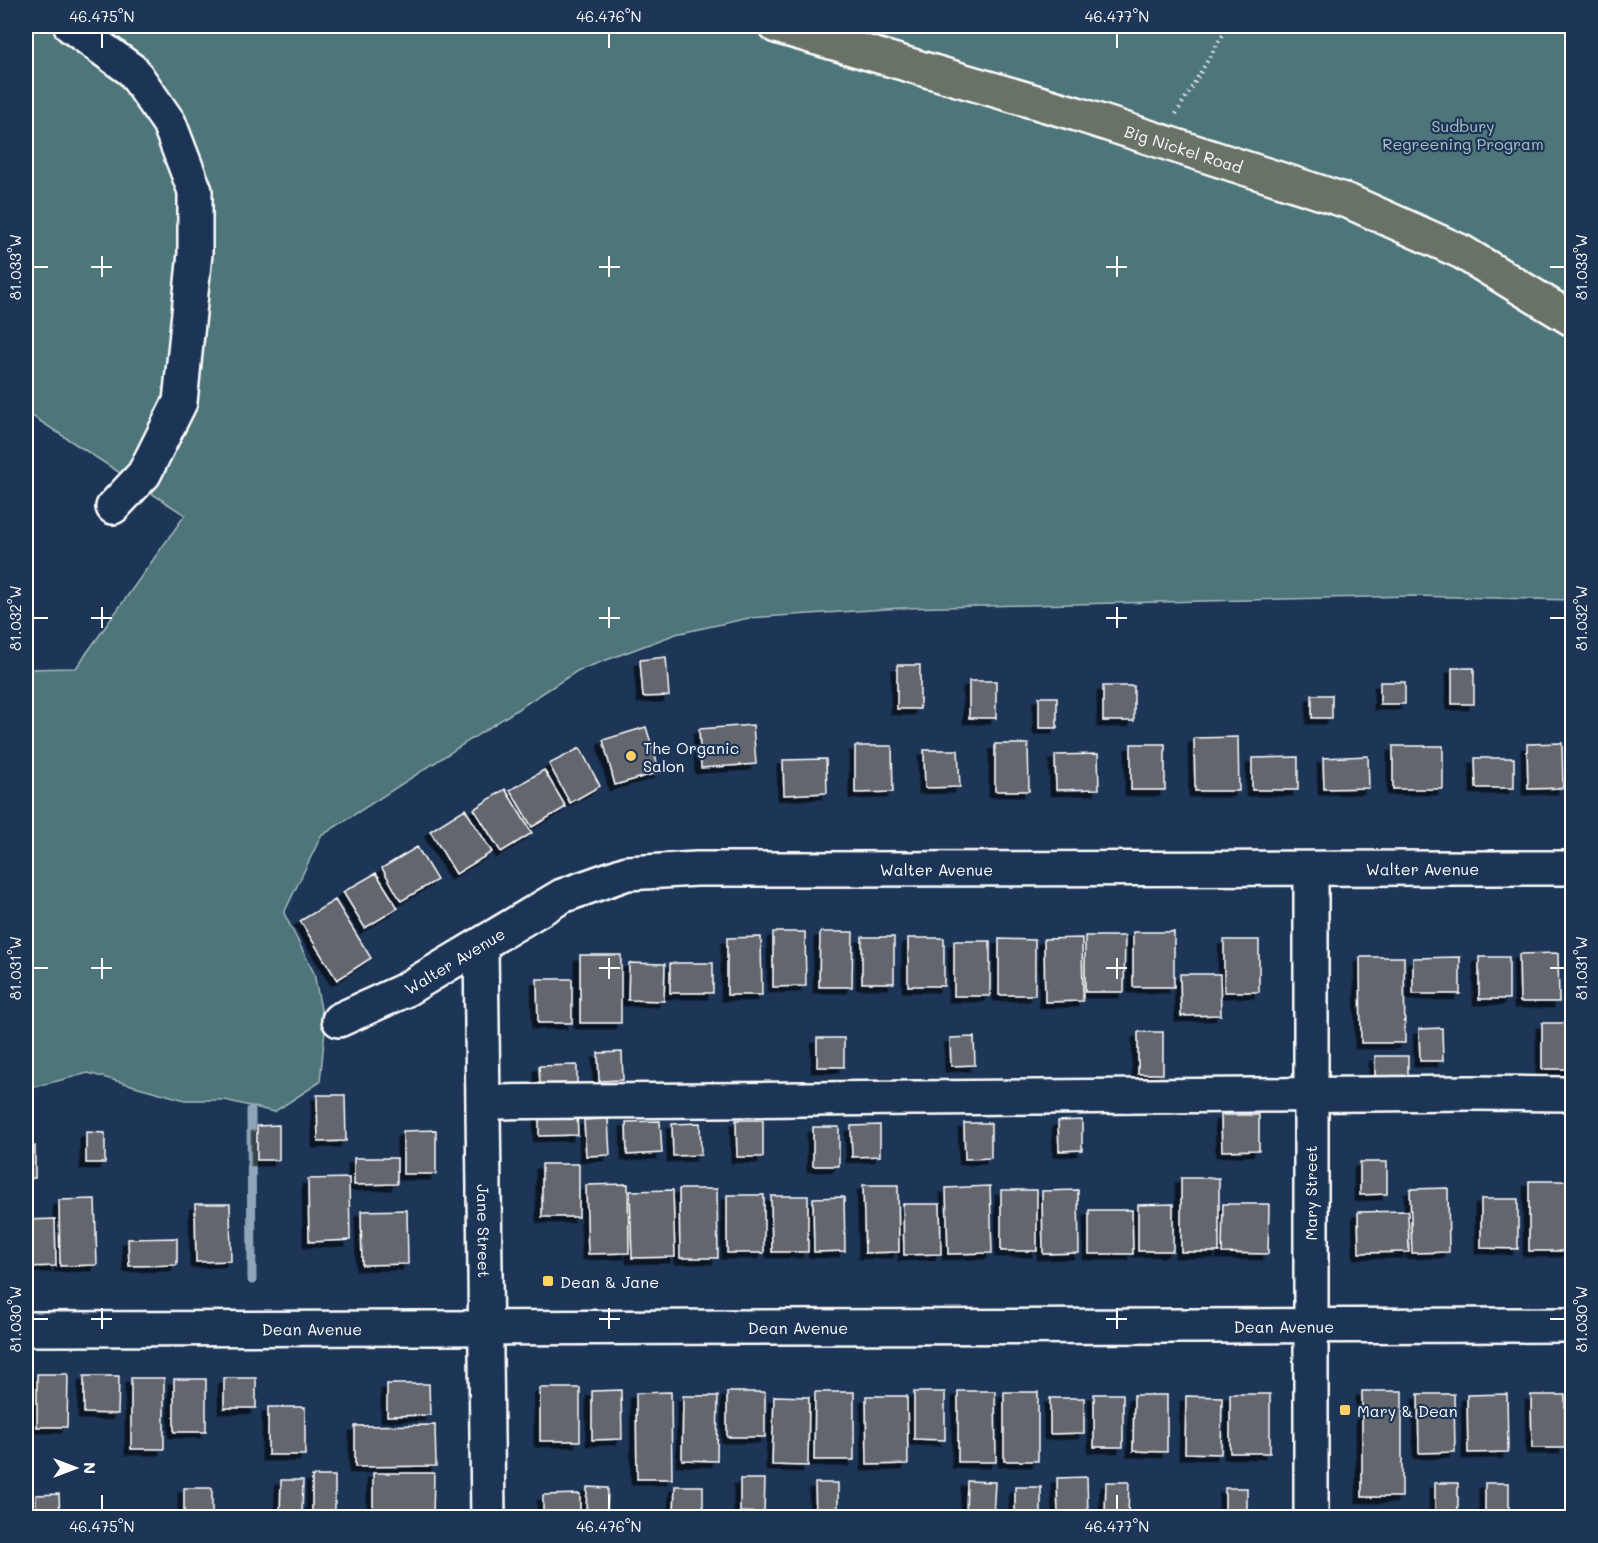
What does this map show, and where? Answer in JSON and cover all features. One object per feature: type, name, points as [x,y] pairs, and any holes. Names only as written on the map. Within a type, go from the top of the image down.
[{"type":"main road","name":"Big Nickel Road","points":[[776,26],[977,83],[1350,202],[1462,252],[1572,319]]},
{"type":"street","points":[[71,26],[133,71],[169,123],[195,191],[195,253],[180,402],[144,474],[113,507]]},
{"type":"street","name":"Walter Avenue","points":[[339,1020],[403,991],[562,896],[627,873],[697,869],[1572,868]]},
{"type":"street","name":"Mary Street","points":[[1311,869],[1311,1518]]},
{"type":"street","name":"Jane Street","points":[[482,945],[488,1518]]},
{"type":"street","points":[[484,1102],[1311,1094],[1572,1094]]},
{"type":"street","name":"Dean Avenue","points":[[26,1329],[1572,1325]]},
{"type":"path","points":[[1160,141],[1227,26]]},
{"type":"green space","name":"Sudbury Regreening Program","points":[[26,26],[1572,26],[1572,600],[1412,596],[902,608],[749,618],[676,634],[577,671],[321,836],[284,913],[314,973],[325,1030],[320,1082],[274,1112],[225,1100],[185,1100],[88,1073],[26,1089],[26,669],[76,668],[185,515],[26,412]]},
{"type":"building","points":[[666,657],[669,696],[643,697],[640,660]]},
{"type":"building","points":[[897,665],[920,665],[920,709],[897,709]]},
{"type":"building","points":[[1452,668],[1474,668],[1474,704],[1452,704]]},
{"type":"building","points":[[969,681],[996,681],[996,718],[969,718]]},
{"type":"building","points":[[1380,682],[1405,682],[1405,704],[1380,704]]},
{"type":"building","points":[[1103,686],[1134,686],[1134,721],[1103,721]]},
{"type":"building","points":[[1312,695],[1332,695],[1332,718],[1312,718]]},
{"type":"building","points":[[1039,697],[1057,697],[1057,728],[1039,728]]},
{"type":"building","points":[[753,725],[756,764],[701,768],[699,729]]},
{"type":"building","name":"The Organic Salon","points":[[646,727],[660,772],[615,785],[603,740]]},
{"type":"building","points":[[1238,737],[1239,791],[1195,791],[1194,738]]},
{"type":"building","points":[[1562,743],[1563,788],[1528,789],[1527,744]]},
{"type":"building","points":[[995,744],[1028,744],[1029,791],[995,791]]},
{"type":"building","points":[[1131,744],[1165,744],[1165,790],[1131,790]]},
{"type":"building","points":[[855,746],[892,746],[893,792],[855,793]]},
{"type":"building","points":[[1393,746],[1443,746],[1443,789],[1393,789]]},
{"type":"building","points":[[580,748],[600,786],[570,803],[549,764]]},
{"type":"building","points":[[924,750],[958,750],[960,787],[925,788]]},
{"type":"building","points":[[1098,754],[1099,789],[1056,790],[1055,755]]},
{"type":"building","points":[[1368,756],[1369,788],[1324,789],[1323,758]]},
{"type":"building","points":[[1298,757],[1298,790],[1252,790],[1252,758]]},
{"type":"building","points":[[1475,758],[1514,758],[1514,788],[1476,788]]},
{"type":"building","points":[[826,759],[827,793],[784,795],[783,760]]},
{"type":"building","points":[[544,770],[566,807],[532,827],[510,790]]},
{"type":"building","points":[[505,789],[532,833],[501,852],[474,809]]},
{"type":"building","points":[[465,809],[492,852],[456,874],[430,831]]},
{"type":"building","points":[[417,847],[437,880],[401,901],[382,868]]},
{"type":"building","points":[[376,873],[398,908],[365,928],[343,892]]},
{"type":"building","points":[[335,900],[371,958],[337,980],[300,921]]},
{"type":"building","points":[[773,932],[805,932],[806,986],[773,987]]},
{"type":"building","points":[[820,932],[853,932],[852,987],[819,987]]},
{"type":"building","points":[[1133,932],[1174,932],[1174,987],[1133,987]]},
{"type":"building","points":[[1085,936],[1125,936],[1124,992],[1085,992]]},
{"type":"building","points":[[761,937],[762,995],[727,995],[727,938]]},
{"type":"building","points":[[862,937],[894,937],[894,983],[862,983]]},
{"type":"building","points":[[908,938],[944,938],[944,986],[908,986]]},
{"type":"building","points":[[1082,938],[1083,1001],[1045,1002],[1044,939]]},
{"type":"building","points":[[999,939],[1035,940],[1035,995],[999,995]]},
{"type":"building","points":[[1224,940],[1259,940],[1259,992],[1224,992]]},
{"type":"building","points":[[954,941],[990,941],[990,996],[954,996]]},
{"type":"building","points":[[1558,953],[1559,1002],[1520,1002],[1519,954]]},
{"type":"building","points":[[580,955],[621,955],[621,1023],[580,1023]]},
{"type":"building","points":[[1360,957],[1404,957],[1405,1043],[1361,1043]]},
{"type":"building","points":[[1460,957],[1460,994],[1413,994],[1413,958]]},
{"type":"building","points":[[1479,957],[1509,957],[1509,999],[1479,999]]},
{"type":"building","points":[[629,963],[665,964],[664,1001],[628,1000]]},
{"type":"building","points":[[670,963],[713,963],[713,993],[670,993]]},
{"type":"building","points":[[1180,974],[1220,974],[1221,1015],[1181,1016]]},
{"type":"building","points":[[537,979],[572,979],[572,1023],[538,1023]]},
{"type":"building","points":[[1542,1023],[1571,1023],[1571,1069],[1542,1069]]},
{"type":"building","points":[[1442,1028],[1443,1061],[1420,1061],[1419,1029]]},
{"type":"building","points":[[1138,1032],[1163,1032],[1163,1074],[1138,1074]]},
{"type":"building","points":[[974,1037],[975,1065],[951,1066],[950,1038]]},
{"type":"building","points":[[817,1038],[844,1038],[844,1067],[817,1067]]},
{"type":"building","points":[[622,1052],[623,1080],[599,1081],[598,1053]]},
{"type":"building","points":[[1375,1056],[1408,1056],[1408,1076],[1375,1076]]},
{"type":"building","points":[[577,1065],[577,1083],[540,1084],[539,1066]]},
{"type":"building","points":[[317,1095],[345,1095],[346,1141],[318,1142]]},
{"type":"building","points":[[577,1114],[578,1135],[539,1136],[539,1115]]},
{"type":"building","points":[[1221,1115],[1259,1115],[1259,1150],[1222,1151]]},
{"type":"building","points":[[608,1119],[610,1155],[586,1156],[584,1120]]},
{"type":"building","points":[[736,1120],[763,1120],[763,1157],[737,1157]]},
{"type":"building","points":[[1082,1120],[1082,1150],[1059,1151],[1058,1121]]},
{"type":"building","points":[[660,1121],[662,1153],[627,1155],[626,1122]]},
{"type":"building","points":[[700,1123],[701,1155],[673,1156],[672,1124]]},
{"type":"building","points":[[964,1123],[991,1123],[991,1158],[965,1159]]},
{"type":"building","points":[[279,1125],[279,1160],[257,1160],[257,1126]]},
{"type":"building","points":[[880,1125],[880,1156],[852,1157],[851,1126]]},
{"type":"building","points":[[813,1127],[839,1127],[839,1166],[813,1166]]},
{"type":"building","points":[[436,1130],[436,1174],[403,1174],[403,1131]]},
{"type":"building","points":[[86,1132],[105,1133],[105,1163],[86,1163]]},
{"type":"building","points":[[26,1146],[35,1146],[35,1178],[26,1179]]},
{"type":"building","points":[[354,1158],[397,1158],[397,1184],[354,1185]]},
{"type":"building","points":[[1360,1162],[1387,1162],[1387,1194],[1360,1195]]},
{"type":"building","points":[[542,1164],[579,1164],[579,1217],[542,1217]]},
{"type":"building","points":[[349,1178],[350,1240],[309,1242],[308,1179]]},
{"type":"building","points":[[1181,1178],[1219,1178],[1219,1252],[1181,1252]]},
{"type":"building","points":[[1529,1181],[1567,1181],[1567,1251],[1529,1251]]},
{"type":"building","points":[[628,1184],[629,1253],[588,1254],[586,1185]]},
{"type":"building","points":[[863,1185],[898,1185],[899,1252],[865,1253]]},
{"type":"building","points":[[990,1186],[992,1253],[948,1254],[946,1188]]},
{"type":"building","points":[[1448,1188],[1449,1252],[1412,1253],[1410,1189]]},
{"type":"building","points":[[679,1189],[717,1189],[718,1258],[680,1258]]},
{"type":"building","points":[[673,1190],[675,1257],[632,1258],[630,1191]]},
{"type":"building","points":[[1001,1190],[1037,1190],[1037,1251],[1001,1251]]},
{"type":"building","points":[[1078,1190],[1079,1253],[1043,1254],[1042,1191]]},
{"type":"building","points":[[727,1195],[764,1195],[764,1253],[727,1253]]},
{"type":"building","points":[[771,1196],[808,1196],[808,1252],[772,1252]]},
{"type":"building","points":[[844,1197],[845,1251],[814,1252],[813,1198]]},
{"type":"building","points":[[95,1199],[97,1265],[60,1266],[59,1200]]},
{"type":"building","points":[[1481,1199],[1518,1199],[1518,1249],[1481,1248]]},
{"type":"building","points":[[195,1204],[230,1204],[231,1261],[196,1262]]},
{"type":"building","points":[[903,1204],[940,1204],[941,1254],[904,1255]]},
{"type":"building","points":[[1173,1204],[1173,1251],[1138,1251],[1138,1205]]},
{"type":"building","points":[[1223,1204],[1269,1204],[1268,1254],[1222,1253]]},
{"type":"building","points":[[407,1210],[408,1264],[362,1265],[361,1211]]},
{"type":"building","points":[[1089,1210],[1132,1210],[1133,1254],[1089,1254]]},
{"type":"building","points":[[1408,1211],[1409,1252],[1359,1253],[1358,1212]]},
{"type":"building","points":[[55,1219],[56,1266],[26,1267],[26,1220]]},
{"type":"building","points":[[177,1238],[177,1265],[129,1266],[128,1239]]},
{"type":"building","points":[[37,1374],[68,1374],[67,1427],[37,1427]]},
{"type":"building","points":[[26,1376],[29,1376],[29,1428],[26,1428]]},
{"type":"building","points":[[84,1376],[119,1376],[118,1414],[84,1413]]},
{"type":"building","points":[[131,1378],[164,1378],[164,1449],[131,1449]]},
{"type":"building","points":[[224,1378],[256,1378],[256,1408],[224,1408]]},
{"type":"building","points":[[174,1379],[206,1379],[206,1432],[174,1432]]},
{"type":"building","points":[[387,1384],[429,1384],[430,1415],[387,1416]]},
{"type":"building","points":[[540,1388],[580,1388],[580,1441],[540,1441]]},
{"type":"building","points":[[621,1390],[622,1439],[592,1440],[592,1391]]},
{"type":"building","points":[[958,1391],[995,1391],[996,1462],[958,1462]]},
{"type":"building","points":[[1362,1391],[1402,1391],[1402,1497],[1362,1497]]},
{"type":"building","points":[[671,1392],[672,1479],[637,1479],[636,1393]]},
{"type":"building","points":[[727,1392],[765,1392],[765,1437],[727,1437]]},
{"type":"building","points":[[815,1392],[854,1392],[854,1460],[814,1460]]},
{"type":"building","points":[[914,1392],[945,1392],[945,1440],[914,1439]]},
{"type":"building","points":[[1004,1392],[1038,1392],[1038,1461],[1004,1461]]},
{"type":"building","points":[[1094,1394],[1123,1394],[1123,1447],[1094,1447]]},
{"type":"building","points":[[1230,1394],[1270,1394],[1270,1453],[1230,1453]]},
{"type":"building","points":[[1418,1394],[1454,1394],[1455,1452],[1419,1453]]},
{"type":"building","points":[[1507,1394],[1508,1452],[1468,1453],[1467,1395]]},
{"type":"building","points":[[1134,1395],[1167,1395],[1167,1452],[1133,1451]]},
{"type":"building","points":[[1531,1395],[1565,1395],[1565,1448],[1532,1448]]},
{"type":"building","points":[[683,1396],[718,1396],[717,1461],[682,1460]]},
{"type":"building","points":[[774,1396],[809,1397],[808,1466],[772,1465]]},
{"type":"building","points":[[866,1396],[907,1396],[908,1464],[867,1465]]},
{"type":"building","points":[[1186,1396],[1222,1397],[1221,1454],[1185,1453]]},
{"type":"building","points":[[1050,1398],[1084,1398],[1084,1433],[1050,1434]]},
{"type":"building","points":[[268,1407],[305,1407],[305,1455],[268,1455]]},
{"type":"building","points":[[435,1425],[436,1466],[355,1467],[355,1426]]},
{"type":"building","points":[[373,1473],[434,1473],[433,1518],[373,1518]]},
{"type":"building","points":[[312,1476],[335,1476],[335,1514],[312,1514]]},
{"type":"building","points":[[1087,1477],[1088,1515],[1058,1515],[1057,1478]]},
{"type":"building","points":[[740,1479],[765,1479],[764,1513],[740,1512]]},
{"type":"building","points":[[281,1480],[303,1480],[302,1518],[280,1518]]},
{"type":"building","points":[[967,1481],[995,1482],[993,1518],[966,1517]]},
{"type":"building","points":[[1106,1482],[1129,1482],[1128,1516],[1105,1516]]},
{"type":"building","points":[[815,1483],[838,1483],[838,1517],[816,1518]]},
{"type":"building","points":[[1435,1483],[1458,1483],[1458,1516],[1435,1516]]},
{"type":"building","points":[[1485,1483],[1509,1483],[1509,1516],[1485,1517]]},
{"type":"building","points":[[675,1486],[703,1486],[703,1517],[674,1516]]},
{"type":"building","points":[[587,1487],[608,1488],[607,1517],[586,1516]]},
{"type":"building","points":[[1015,1487],[1041,1487],[1041,1518],[1015,1518]]},
{"type":"building","points":[[184,1488],[212,1488],[212,1518],[184,1518]]},
{"type":"building","points":[[1225,1488],[1247,1488],[1247,1518],[1225,1518]]},
{"type":"building","points":[[59,1494],[60,1518],[36,1518],[36,1495]]},
{"type":"building","points":[[580,1494],[580,1514],[543,1515],[543,1495]]},
{"type":"waterway","points":[[251,1110],[252,1280]]},
{"type":"place","name":"The Organic Salon","points":[[631,756]]},
{"type":"place","name":"Dean & Jane","points":[[548,1281]]},
{"type":"place","name":"Mary & Dean","points":[[1345,1410]]}]
